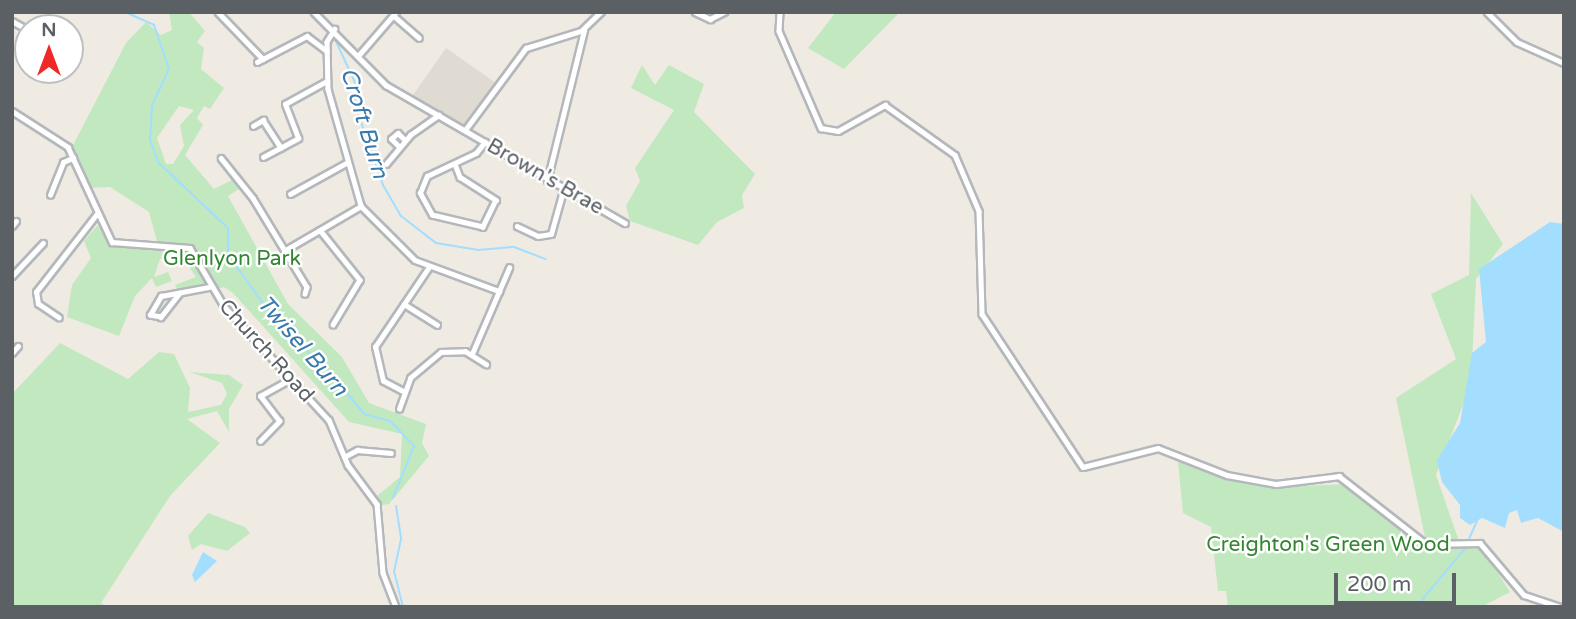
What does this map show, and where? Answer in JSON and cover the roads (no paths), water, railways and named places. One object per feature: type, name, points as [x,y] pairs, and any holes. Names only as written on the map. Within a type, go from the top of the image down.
[{"type":"street","points":[[218,12],[263,59]]},
{"type":"street","name":"Brown's Brae","points":[[314,12],[335,29],[386,85],[563,191],[625,223]]},
{"type":"street","points":[[465,130],[526,48],[584,30],[601,12]]},
{"type":"street","points":[[695,12],[710,19],[724,12]]},
{"type":"street","points":[[780,12],[779,31],[821,128],[838,131],[885,105],[954,155],[979,211],[982,314],[1083,467],[1158,448],[1227,475],[1276,484],[1339,476],[1426,544],[1480,543],[1524,595],[1562,607]]},
{"type":"street","points":[[1487,12],[1517,42],[1564,63]]},
{"type":"street","points":[[358,56],[395,14],[419,38]]},
{"type":"street","points":[[335,29],[327,51],[327,81],[361,206],[405,253],[429,267],[499,292]]},
{"type":"street","points":[[547,181],[584,30]]},
{"type":"street","points":[[257,62],[307,36],[327,51]]},
{"type":"street","points":[[263,157],[299,137],[285,104],[327,81]]},
{"type":"street","name":"Church Road","points":[[12,111],[64,143],[73,158],[96,215],[118,244],[186,246],[209,287],[289,380],[329,420],[344,457],[377,504],[383,573],[396,607]]},
{"type":"street","points":[[386,164],[405,141],[439,115]]},
{"type":"street","points":[[253,126],[263,120],[281,148]]},
{"type":"street","points":[[400,148],[391,139],[398,133],[405,141]]},
{"type":"street","points":[[454,164],[460,177],[496,200],[483,227],[432,215],[422,204],[425,179],[454,164],[485,142]]},
{"type":"street","points":[[50,195],[63,162],[73,158]]},
{"type":"street","points":[[221,158],[262,213],[305,294]]},
{"type":"street","points":[[290,194],[348,162]]},
{"type":"street","points":[[517,226],[538,236],[551,234],[563,191]]},
{"type":"street","points":[[284,251],[361,206]]},
{"type":"street","points":[[59,318],[38,304],[36,292],[96,215]]},
{"type":"street","points":[[320,230],[360,281],[333,325]]},
{"type":"street","points":[[12,276],[43,243]]},
{"type":"street","points":[[402,391],[383,381],[374,351],[429,267]]},
{"type":"street","points":[[472,354],[509,268]]},
{"type":"street","points":[[180,293],[161,317],[150,315],[153,300],[180,293],[209,287]]},
{"type":"street","points":[[404,304],[437,325]]},
{"type":"street","points":[[12,353],[18,346]]},
{"type":"street","points":[[399,409],[402,391],[437,354],[472,354],[486,365]]},
{"type":"street","points":[[260,441],[279,421],[261,395],[289,380]]},
{"type":"street","points":[[344,457],[357,450],[391,453]]},
{"type":"water","points":[[1550,222],[1564,224],[1564,532],[1538,518],[1521,523],[1517,510],[1509,513],[1505,528],[1482,518],[1470,525],[1460,518],[1460,505],[1442,482],[1437,460],[1460,423],[1472,353],[1486,342],[1479,269]]},
{"type":"water","points":[[203,552],[217,561],[195,582],[192,575]]},
{"type":"waterway","name":"Twisel Burn","points":[[125,12],[154,25],[169,69],[152,105],[150,140],[159,163],[228,228],[228,255],[282,330],[325,366],[364,414],[390,421],[414,446],[393,498]]},
{"type":"waterway","name":"Croft Burn","points":[[334,37],[359,91],[354,102],[383,185],[401,216],[436,243],[478,250],[514,247],[546,259]]},
{"type":"waterway","points":[[396,506],[401,539],[394,571],[403,607]]},
{"type":"waterway","points":[[1469,539],[1477,521]]},
{"type":"waterway","points":[[1416,607],[1467,546]]},
{"type":"park label","name":"Glenlyon Park","points":[[232,259]]},
{"type":"park label","name":"Creighton's Green Wood","points":[[1328,545]]}]
